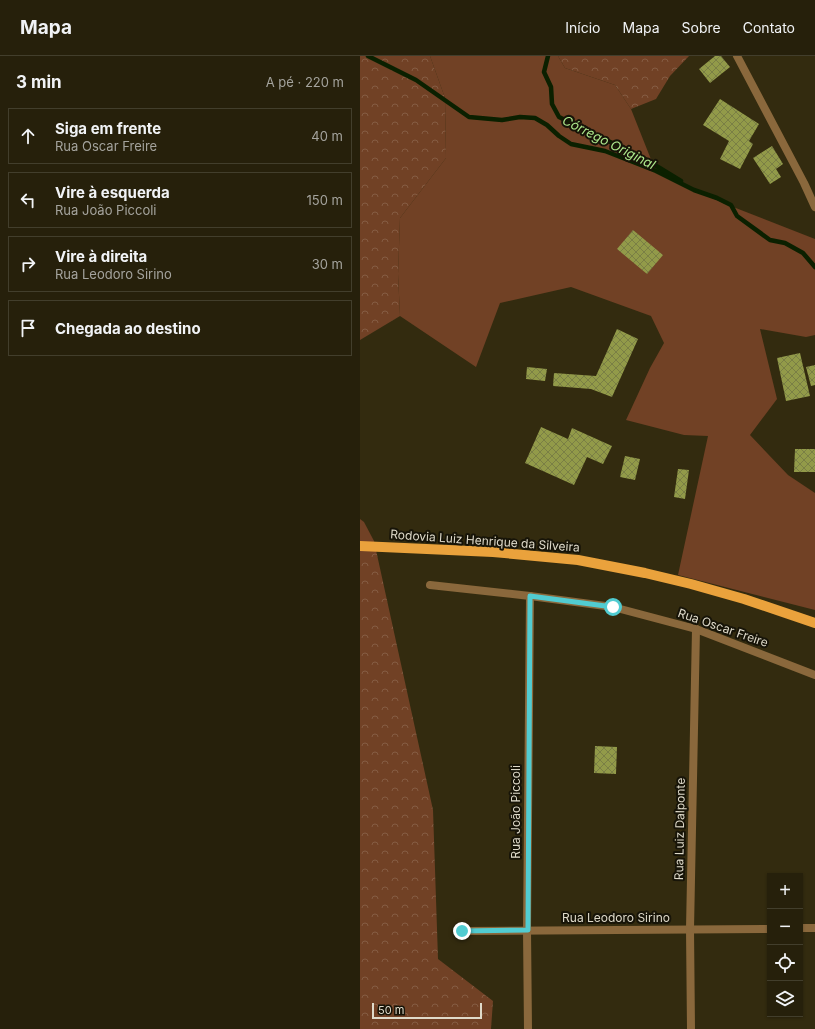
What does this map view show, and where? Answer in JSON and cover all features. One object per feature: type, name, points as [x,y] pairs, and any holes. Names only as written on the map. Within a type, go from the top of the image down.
[{"type":"main road","name":"Rodovia Luiz Henrique da Silveira","points":[[360,546],[493,552],[578,560],[692,584],[744,599],[815,623]]},
{"type":"street","points":[[737,56],[804,183],[815,207]]},
{"type":"street","name":"Rua Oscar Freire","points":[[430,585],[613,607],[696,629],[815,675]]},
{"type":"street","name":"Rua João Piccoli","points":[[528,1029],[530,596]]},
{"type":"street","name":"Rua Luiz Dalponte","points":[[691,1029],[690,929],[696,629]]},
{"type":"street","name":"Rua Leodoro Sirino","points":[[462,931],[767,928]]},
{"type":"street","points":[[803,928],[815,928]]},
{"type":"green space","points":[[360,56],[430,56],[445,98],[446,158],[400,218],[398,274],[400,316],[360,340]]},
{"type":"green space","points":[[430,56],[558,56],[565,68],[615,85],[631,109],[656,172],[723,203],[815,239],[815,335],[806,337],[760,329],[777,399],[750,435],[788,475],[815,493],[815,610],[678,575],[708,436],[684,435],[626,420],[650,368],[664,343],[651,316],[571,287],[500,303],[476,367],[400,316],[398,274],[400,218],[446,158],[445,98]]},
{"type":"green space","points":[[558,56],[689,56],[670,76],[656,99],[631,109],[615,85],[565,68]]},
{"type":"green space","points":[[360,519],[364,522],[374,541],[360,541]]},
{"type":"green space","points":[[360,541],[374,541],[433,810],[438,959],[493,1001],[491,1029],[360,1029]]},
{"type":"building","points":[[715,56],[721,56],[730,67],[710,83],[699,69]]},
{"type":"building","points":[[720,99],[759,124],[749,141],[753,144],[740,169],[720,159],[729,141],[703,125]]},
{"type":"building","points":[[772,146],[783,164],[776,169],[781,177],[770,184],[753,158]]},
{"type":"building","points":[[633,230],[663,255],[647,274],[617,249]]},
{"type":"building","points":[[617,329],[638,339],[612,397],[591,389],[553,386],[554,373],[596,376]]},
{"type":"building","points":[[800,353],[810,396],[786,401],[777,358]]},
{"type":"building","points":[[815,365],[815,385],[811,386],[806,367]]},
{"type":"building","points":[[527,367],[547,369],[545,381],[526,379]]},
{"type":"building","points":[[541,427],[568,439],[572,428],[612,446],[603,464],[587,457],[574,485],[525,463]]},
{"type":"building","points":[[795,449],[815,449],[815,472],[794,472]]},
{"type":"building","points":[[625,456],[640,459],[635,480],[620,477]]},
{"type":"building","points":[[678,469],[689,470],[685,499],[674,497]]},
{"type":"building","points":[[595,746],[617,747],[616,774],[594,773]]},
{"type":"waterway","points":[[368,56],[416,80],[469,117],[502,120],[520,117],[535,118],[547,125],[571,144],[605,151],[656,171],[694,190],[717,198],[731,205],[737,216],[770,240],[785,243],[803,253],[815,267]]},
{"type":"waterway","name":"Córrego Original","points":[[548,56],[544,72],[551,87],[552,104],[559,117],[645,159],[681,181]]},
{"type":"route","points":[[462,931],[528,930],[530,596],[613,607]]}]
